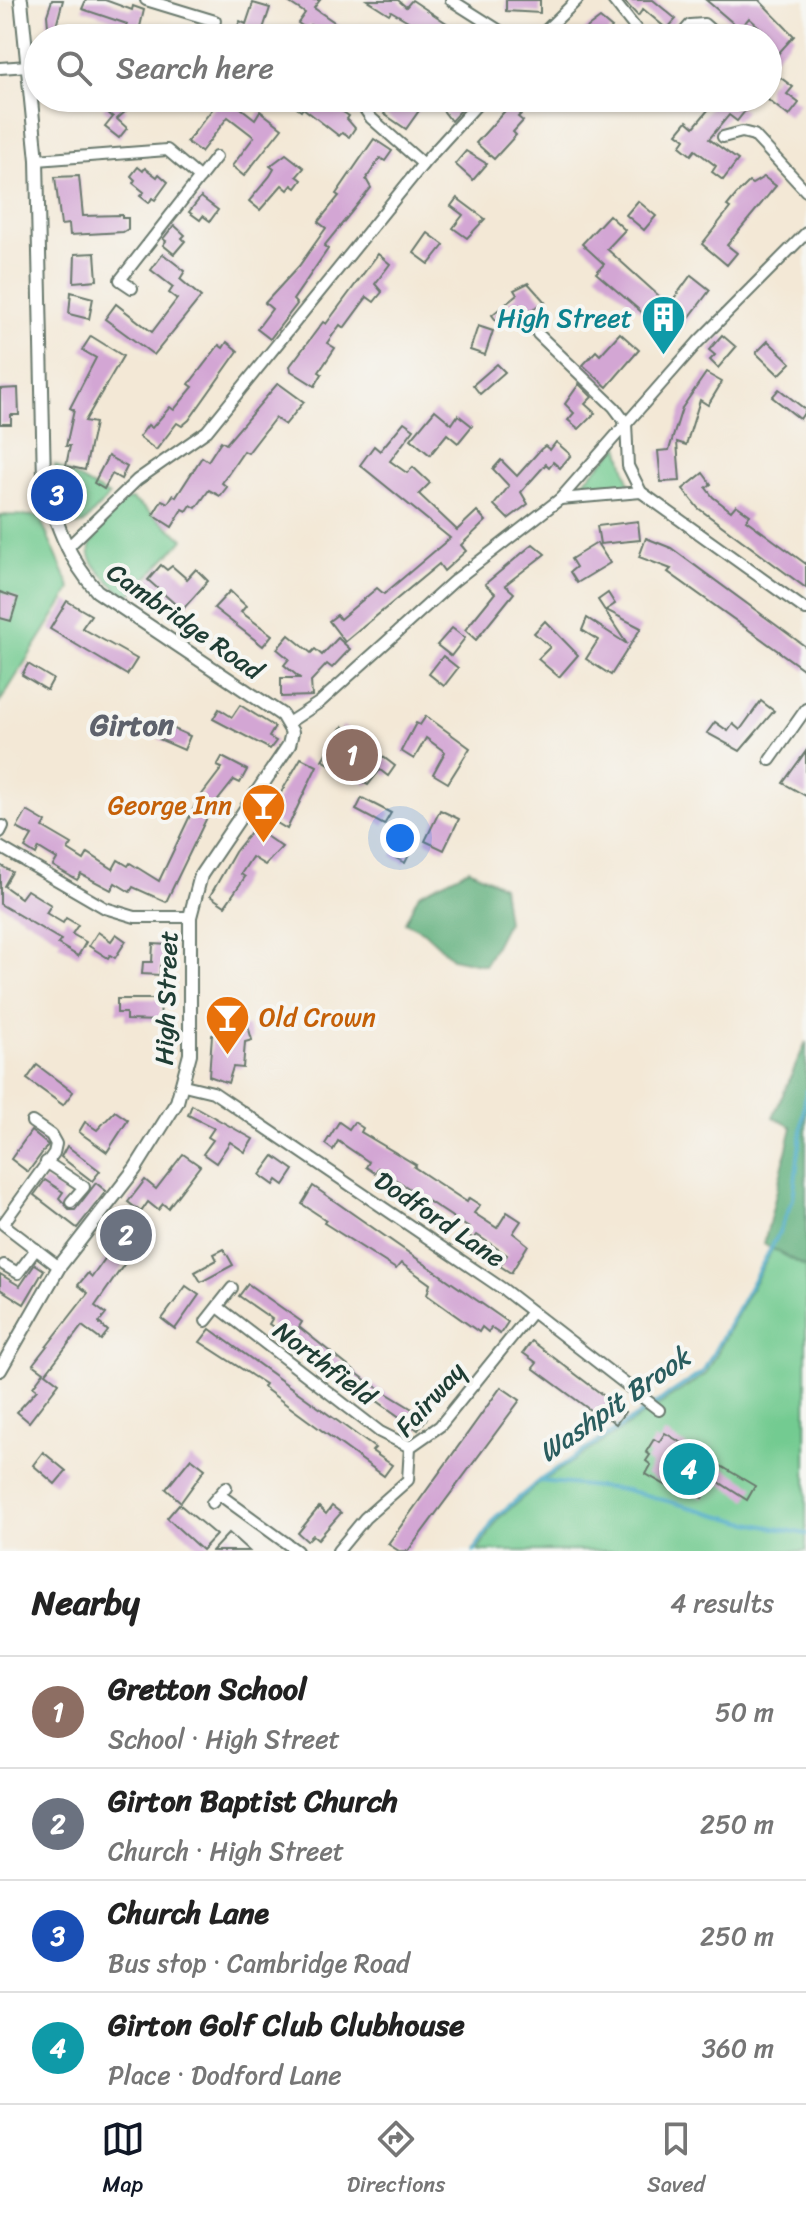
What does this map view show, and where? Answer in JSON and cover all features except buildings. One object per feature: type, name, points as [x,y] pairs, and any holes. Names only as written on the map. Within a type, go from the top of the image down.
[{"type":"street","name":"Cambridge Road","points":[[21,0],[24,28]]},
{"type":"street","points":[[146,0],[215,21]]},
{"type":"street","points":[[451,0],[489,24]]},
{"type":"street","points":[[552,24],[577,0]]},
{"type":"street","points":[[613,0],[632,24]]},
{"type":"street","points":[[0,68],[24,66]]},
{"type":"street","name":"Cambridge Road","points":[[32,112],[37,160],[44,480],[67,548],[97,591],[282,715],[288,723]]},
{"type":"street","points":[[367,112],[423,164]]},
{"type":"street","points":[[67,548],[137,480],[207,431],[423,164],[470,112]]},
{"type":"street","points":[[723,137],[742,132],[754,135],[806,191]]},
{"type":"street","points":[[37,160],[167,150],[200,178]]},
{"type":"street","points":[[132,288],[120,280],[216,157]]},
{"type":"street","points":[[288,723],[320,702],[454,581],[560,499],[698,342],[806,233]]},
{"type":"street","points":[[538,334],[626,423],[628,466],[641,492],[806,610]]},
{"type":"street","points":[[560,499],[641,492]]},
{"type":"street","points":[[770,760],[806,709]]},
{"type":"street","name":"High Street","points":[[0,1370],[59,1267],[153,1144],[184,1085],[190,1054],[190,917],[201,875],[289,745],[292,732],[288,723]]},
{"type":"street","points":[[0,847],[105,908],[135,917],[190,917]]},
{"type":"street","name":"Dodford Lane","points":[[184,1085],[213,1092],[431,1239],[659,1410]]},
{"type":"street","points":[[32,1122],[51,1135],[56,1144],[3,1224],[59,1267]]},
{"type":"street","points":[[46,1162],[84,1187],[71,1202]]},
{"type":"street","points":[[4,1265],[18,1273],[36,1249]]},
{"type":"street","points":[[206,1321],[232,1288]]},
{"type":"street","name":"Northfield","points":[[218,1307],[380,1432],[410,1447]]},
{"type":"street","name":"Fairway","points":[[338,1551],[365,1518],[408,1480],[410,1447],[440,1426],[532,1312]]},
{"type":"street","points":[[219,1495],[297,1551]]},
{"type":"green space","points":[[619,446],[631,490],[571,494]]},
{"type":"green space","points":[[55,465],[109,496],[84,523],[67,527],[58,498]]},
{"type":"green space","points":[[132,499],[184,539],[127,598],[98,570],[91,559],[90,550],[99,530],[124,500]]},
{"type":"green space","points":[[0,515],[39,516],[71,589],[0,702]]},
{"type":"green space","points":[[469,869],[502,886],[507,922],[485,965],[452,958],[424,932],[405,922],[419,894]]},
{"type":"green space","points":[[806,1042],[806,1267],[764,1244],[792,1127],[773,1117]]},
{"type":"green space","points":[[773,1248],[806,1267],[806,1551],[478,1551],[499,1518],[540,1483],[706,1374]]},
{"type":"waterway","name":"Washpit Brook","points":[[539,1481],[703,1372],[776,1239],[793,1199],[806,1091]]},
{"type":"waterway","points":[[474,1551],[497,1516],[539,1481],[627,1490],[744,1522],[806,1534]]},
{"type":"place","name":"High Street","points":[[663,357]]},
{"type":"place","name":"Church Lane","points":[[57,495]]},
{"type":"place","name":"Gretton School","points":[[352,755]]},
{"type":"place","name":"George Inn","points":[[263,844]]},
{"type":"place","name":"Old Crown","points":[[228,1056]]},
{"type":"place","name":"Girton Baptist Church","points":[[126,1235]]},
{"type":"place","name":"Girton Golf Club Clubhouse","points":[[689,1469]]},
{"type":"district","name":"Girton","points":[[132,725]]}]
